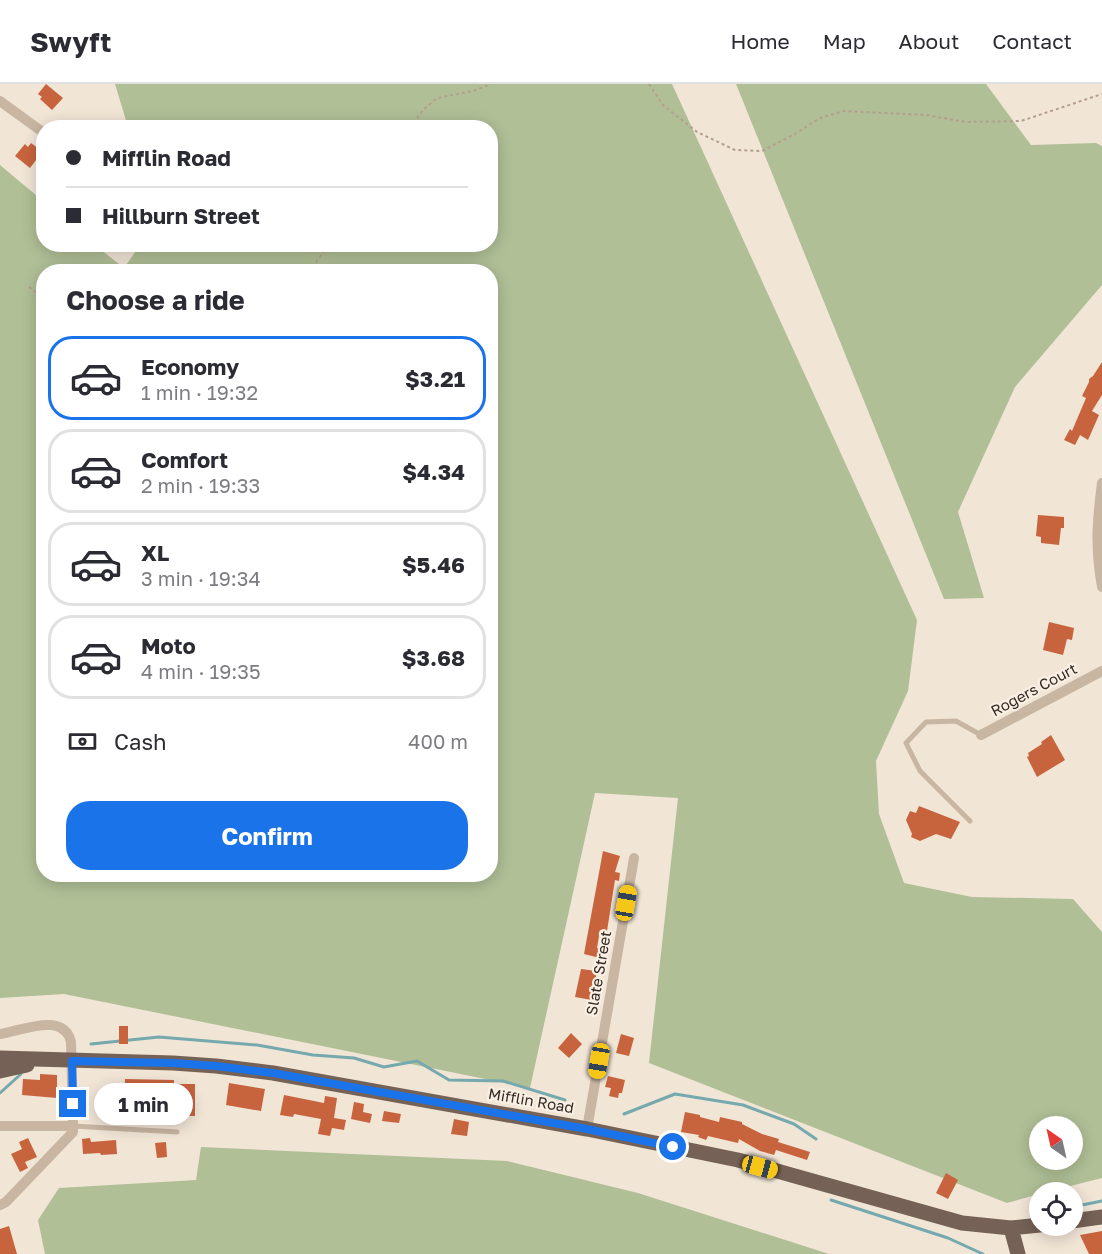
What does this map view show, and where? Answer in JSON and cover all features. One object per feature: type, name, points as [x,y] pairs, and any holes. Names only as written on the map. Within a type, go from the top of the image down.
[{"type":"main road","name":"Mifflin Road","points":[[2,1062],[173,1063],[261,1072],[587,1129],[738,1160],[962,1223],[1011,1228],[1029,1226]]},
{"type":"main road","points":[[1083,1220],[1102,1217]]},
{"type":"main road","points":[[1011,1228],[1017,1254]]},
{"type":"street","points":[[0,101],[36,127]]},
{"type":"street","points":[[1102,483],[1097,518],[1096,555],[1102,587]]},
{"type":"street","name":"Rogers Court","points":[[981,735],[1102,671]]},
{"type":"street","name":"Slate Street","points":[[587,1129],[634,858]]},
{"type":"street","points":[[0,1034],[53,1025],[64,1028],[70,1035],[74,1126],[73,1132],[2,1205]]},
{"type":"street","points":[[0,1126],[74,1126]]},
{"type":"lane","points":[[970,821],[920,771],[906,743],[926,722],[956,720],[981,735]]},
{"type":"lane","points":[[74,1126],[177,1132]]},
{"type":"path","points":[[416,120],[437,98],[473,91],[491,84]]},
{"type":"path","points":[[649,84],[663,105],[697,132],[735,150],[762,151],[820,118],[844,111],[926,115],[966,122],[1021,121],[1102,94]]},
{"type":"path","points":[[28,287],[36,292]]},
{"type":"green space","points":[[115,84],[672,84],[917,620],[908,691],[876,761],[879,814],[904,883],[972,897],[1073,899],[1102,932],[1102,1178],[1083,1183],[1029,1182],[1029,1197],[1007,1203],[649,1063],[678,798],[595,793],[530,1088],[64,994],[0,998],[0,165],[36,195],[36,252],[104,252],[119,264],[36,264],[36,882],[498,882],[498,264],[127,264],[135,252],[498,252],[498,120],[126,120]]},
{"type":"green space","points":[[736,84],[986,84],[1031,145],[1096,143],[1102,146],[1102,285],[1015,387],[958,512],[984,598],[944,599]]},
{"type":"green space","points":[[201,1147],[507,1161],[638,1193],[829,1254],[45,1254],[38,1220],[59,1188],[196,1180]]},
{"type":"building","points":[[46,84],[63,98],[52,110],[38,94]]},
{"type":"building","points":[[31,143],[36,147],[36,160],[30,168],[15,156],[25,144],[28,147]]},
{"type":"building","points":[[1102,362],[1102,395],[1092,411],[1099,415],[1088,440],[1080,435],[1075,445],[1064,440],[1070,429],[1072,431],[1086,398],[1082,396],[1089,379]]},
{"type":"building","points":[[1038,515],[1064,517],[1064,528],[1061,528],[1059,545],[1041,543],[1041,537],[1036,536]]},
{"type":"building","points":[[1049,622],[1074,628],[1072,640],[1067,639],[1063,655],[1043,650]]},
{"type":"building","points":[[1051,735],[1065,760],[1037,777],[1027,757],[1028,753]]},
{"type":"building","points":[[919,806],[960,822],[951,839],[936,834],[920,841],[911,837],[912,834],[906,820],[910,811],[916,813]]},
{"type":"building","points":[[603,851],[620,856],[615,872],[620,873],[619,881],[615,880],[607,931],[600,930],[597,948],[602,949],[600,958],[584,954]]},
{"type":"building","points":[[581,969],[597,971],[592,1000],[575,997]]},
{"type":"building","points":[[119,1026],[128,1026],[128,1044],[119,1044]]},
{"type":"building","points":[[571,1033],[582,1044],[569,1058],[558,1048]]},
{"type":"building","points":[[621,1034],[634,1038],[629,1056],[616,1053]]},
{"type":"building","points":[[40,1074],[57,1075],[57,1098],[22,1095],[23,1079],[40,1080]]},
{"type":"building","points":[[608,1076],[625,1080],[622,1093],[619,1093],[618,1098],[609,1096],[611,1088],[605,1087]]},
{"type":"building","points":[[125,1079],[174,1080],[174,1084],[195,1084],[195,1116],[124,1115]]},
{"type":"building","points":[[229,1083],[265,1089],[261,1111],[226,1105]]},
{"type":"building","points":[[284,1095],[324,1103],[325,1096],[337,1098],[334,1118],[346,1120],[344,1130],[332,1128],[330,1136],[318,1134],[321,1119],[294,1114],[293,1117],[280,1115]]},
{"type":"building","points":[[354,1102],[364,1104],[363,1112],[372,1114],[370,1123],[351,1119]]},
{"type":"building","points":[[384,1111],[401,1114],[399,1123],[382,1121]]},
{"type":"building","points":[[685,1112],[719,1122],[720,1117],[742,1122],[762,1134],[779,1139],[778,1142],[810,1152],[807,1160],[776,1150],[774,1155],[760,1151],[739,1139],[738,1143],[708,1136],[706,1140],[698,1137],[699,1135],[681,1132]]},
{"type":"building","points":[[454,1119],[469,1122],[467,1136],[451,1134]]},
{"type":"building","points":[[28,1138],[37,1157],[25,1162],[28,1168],[20,1172],[11,1154],[22,1149],[19,1142]]},
{"type":"building","points":[[90,1138],[91,1142],[116,1140],[117,1154],[83,1154],[82,1139]]},
{"type":"building","points":[[166,1142],[167,1157],[157,1158],[155,1143]]},
{"type":"building","points":[[946,1173],[958,1180],[948,1199],[936,1193]]},
{"type":"building","points":[[9,1226],[17,1254],[0,1254],[0,1229]]},
{"type":"building","points":[[1102,1231],[1102,1254],[1089,1254],[1080,1236]]},
{"type":"waterway","points":[[91,1044],[159,1037],[257,1045],[313,1055],[354,1058],[384,1067],[417,1061],[449,1080],[503,1081],[565,1100]]},
{"type":"waterway","points":[[0,1093],[21,1074]]},
{"type":"waterway","points":[[624,1114],[675,1094],[743,1105],[794,1124],[816,1139]]},
{"type":"waterway","points":[[831,1200],[948,1238],[983,1254]]},
{"type":"waterway","points":[[1083,1205],[1102,1201]]},
{"type":"route","points":[[73,1104],[72,1061],[216,1066],[273,1073],[587,1129],[673,1147]]}]
